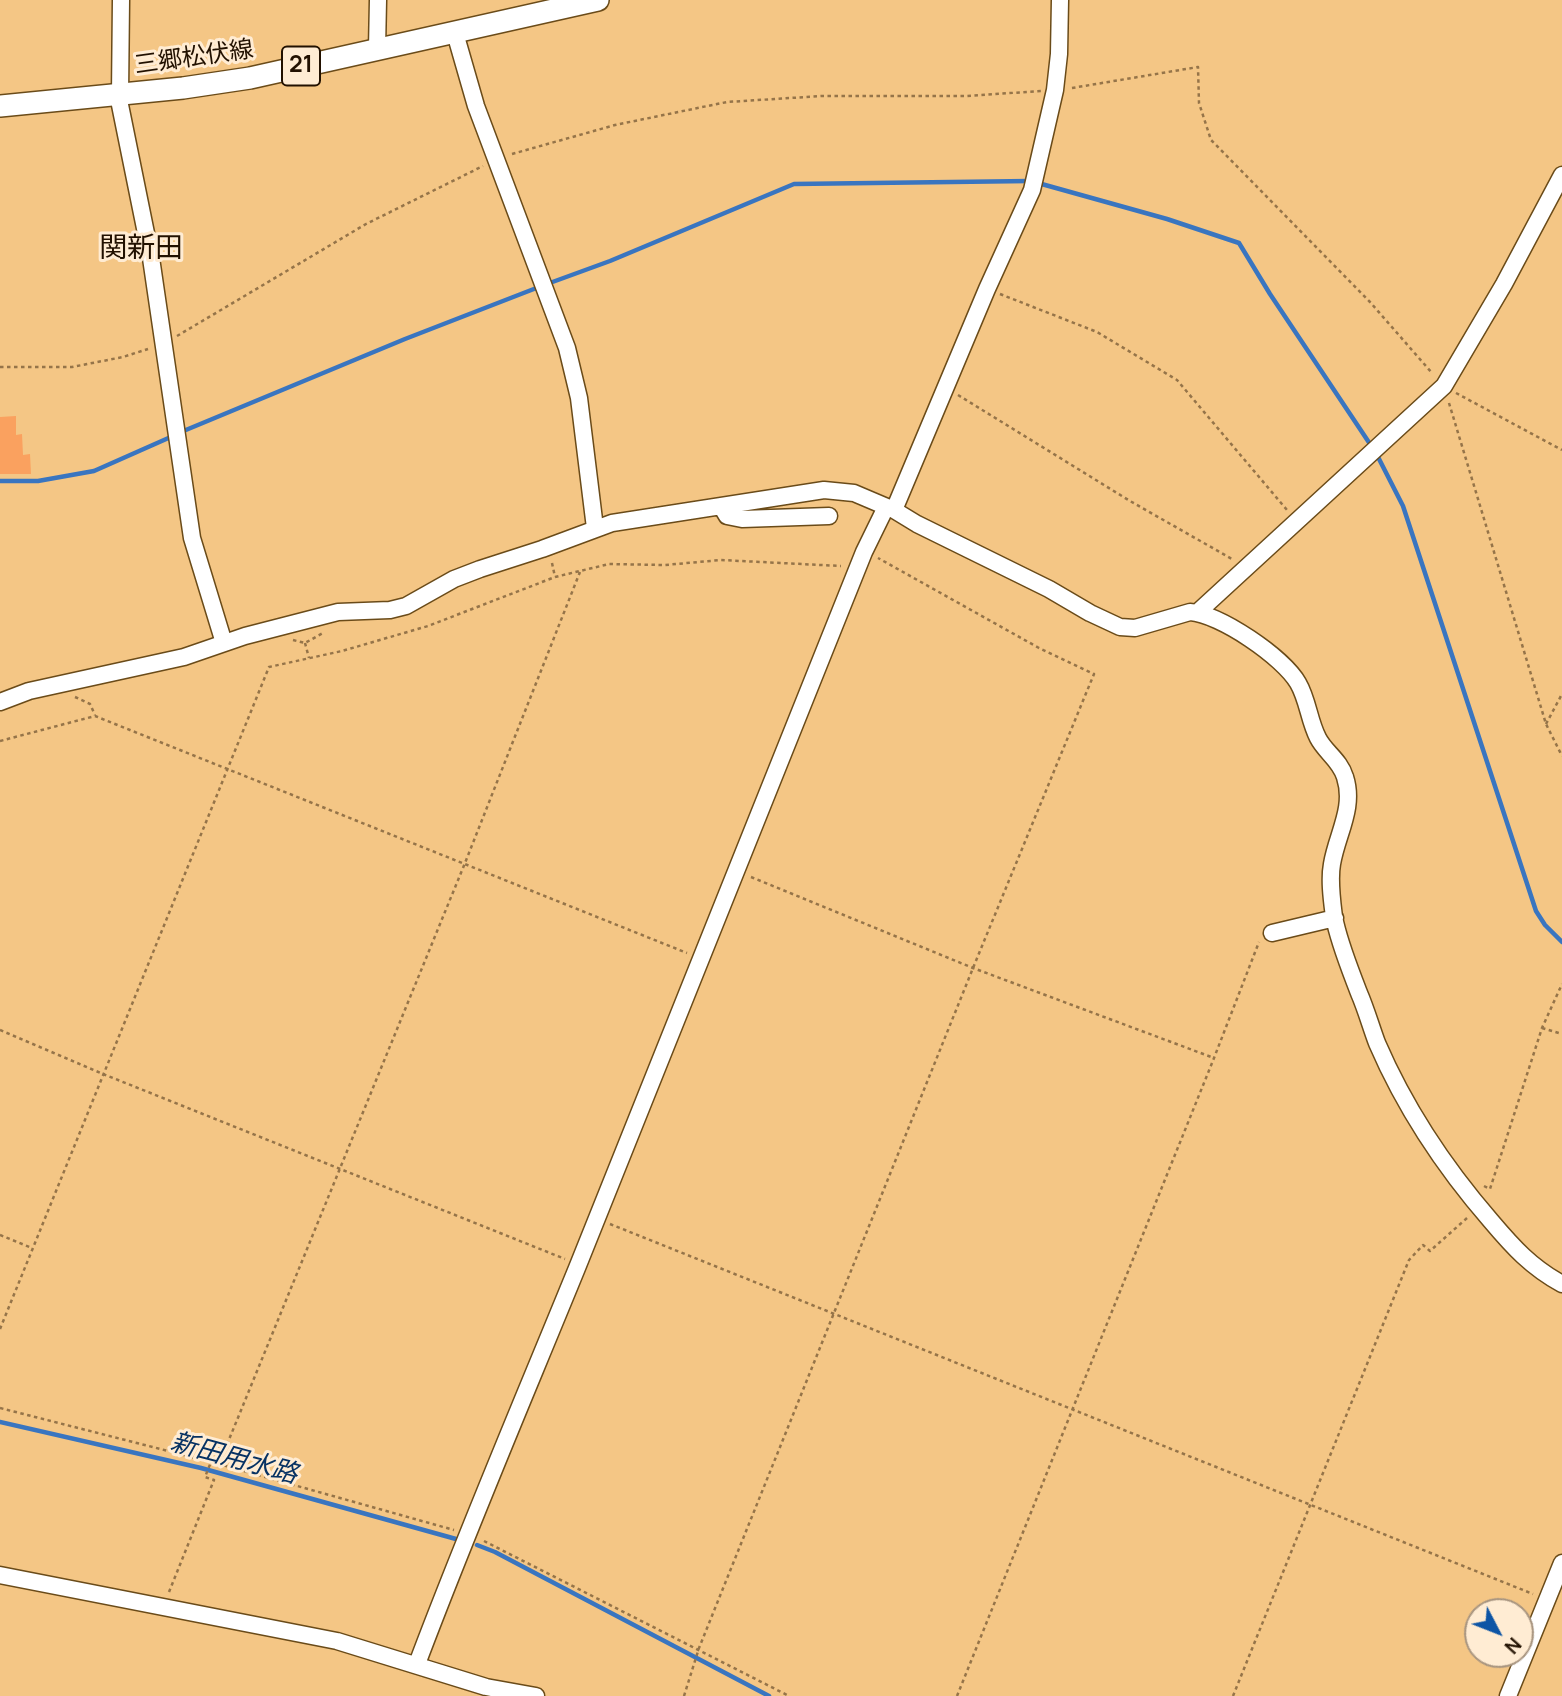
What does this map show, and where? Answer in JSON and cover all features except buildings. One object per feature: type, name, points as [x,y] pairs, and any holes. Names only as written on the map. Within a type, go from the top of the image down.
[{"type":"main road","name":"三郷松伏線","points":[[0,106],[183,88],[250,78],[598,0]]},
{"type":"street","points":[[121,0],[119,95],[151,258],[192,538],[223,643]]},
{"type":"street","points":[[377,49],[378,0]]},
{"type":"street","points":[[417,1664],[866,548],[890,509],[947,388],[987,289],[1032,190],[1055,90],[1059,54],[1059,0]]},
{"type":"street","points":[[455,33],[476,106],[567,348],[579,398],[595,528]]},
{"type":"street","points":[[1198,612],[1444,386],[1504,284],[1562,176]]},
{"type":"street","points":[[0,702],[29,691],[184,657],[277,627],[338,612],[390,610],[406,606],[454,579],[542,550],[595,528],[644,517],[806,492],[839,490],[854,493],[1120,627],[1135,628],[1198,612],[1226,623],[1286,667],[1298,683],[1319,740],[1341,766],[1348,787],[1349,803],[1331,868],[1335,918],[1377,1043],[1419,1125],[1452,1173],[1522,1256],[1539,1272],[1562,1284]]},
{"type":"street","points":[[721,506],[727,516],[742,519],[829,516]]},
{"type":"street","points":[[1279,931],[1335,918]]},
{"type":"street","points":[[1508,1696],[1562,1563]]},
{"type":"street","points":[[0,1575],[337,1641],[486,1687],[536,1696]]},
{"type":"path","points":[[0,367],[72,367],[122,357],[164,343],[366,224],[496,159],[615,125],[727,102],[822,96],[966,96],[1055,90],[1198,67],[1199,103],[1211,140],[1370,302],[1444,386],[1562,450]]},
{"type":"path","points":[[987,289],[1097,332],[1177,380],[1298,522]]},
{"type":"path","points":[[1444,386],[1546,724],[1562,756]]},
{"type":"path","points":[[947,388],[1130,501],[1245,567]]},
{"type":"path","points":[[684,1696],[699,1648],[1094,674],[1039,648],[877,558],[866,548]]},
{"type":"path","points":[[0,1329],[269,667],[428,626],[555,577],[609,565],[665,565],[721,560],[849,567],[857,570]]},
{"type":"path","points":[[553,564],[555,577]]},
{"type":"path","points":[[219,1464],[465,863],[580,570]]},
{"type":"path","points":[[305,643],[309,658]]},
{"type":"path","points":[[1546,724],[1562,694]]},
{"type":"path","points":[[90,704],[95,716]]},
{"type":"path","points":[[0,741],[95,716],[700,959]]},
{"type":"path","points":[[734,871],[973,968],[1214,1058]]},
{"type":"path","points":[[957,1696],[1259,940],[1279,931]]},
{"type":"path","points":[[1452,1173],[1490,1189],[1542,1028],[1562,984]]},
{"type":"path","points":[[1542,1028],[1562,1034]]},
{"type":"path","points":[[0,1030],[578,1265]]},
{"type":"path","points":[[1233,1696],[1409,1260],[1423,1245],[1430,1251],[1479,1208]]},
{"type":"path","points":[[596,1218],[1547,1600]]},
{"type":"path","points":[[0,1235],[32,1248]]},
{"type":"path","points":[[0,1408],[219,1464],[468,1534],[699,1648],[789,1696]]},
{"type":"path","points":[[163,1608],[214,1480],[205,1477],[211,1462]]},
{"type":"waterway","points":[[547,284],[610,261],[794,184],[1030,181]]},
{"type":"waterway","points":[[1038,183],[1167,219],[1239,243],[1372,447]]},
{"type":"waterway","points":[[181,432],[405,339],[539,287]]},
{"type":"waterway","points":[[0,481],[38,481],[94,471],[173,436]]},
{"type":"waterway","points":[[1377,455],[1403,506],[1536,911],[1545,925],[1562,942]]},
{"type":"waterway","name":"新田用水路","points":[[0,1422],[201,1468],[456,1539]]},
{"type":"waterway","name":"新田用水路","points":[[477,1545],[769,1696]]},
{"type":"district","name":"関新田","points":[[141,249]]}]
